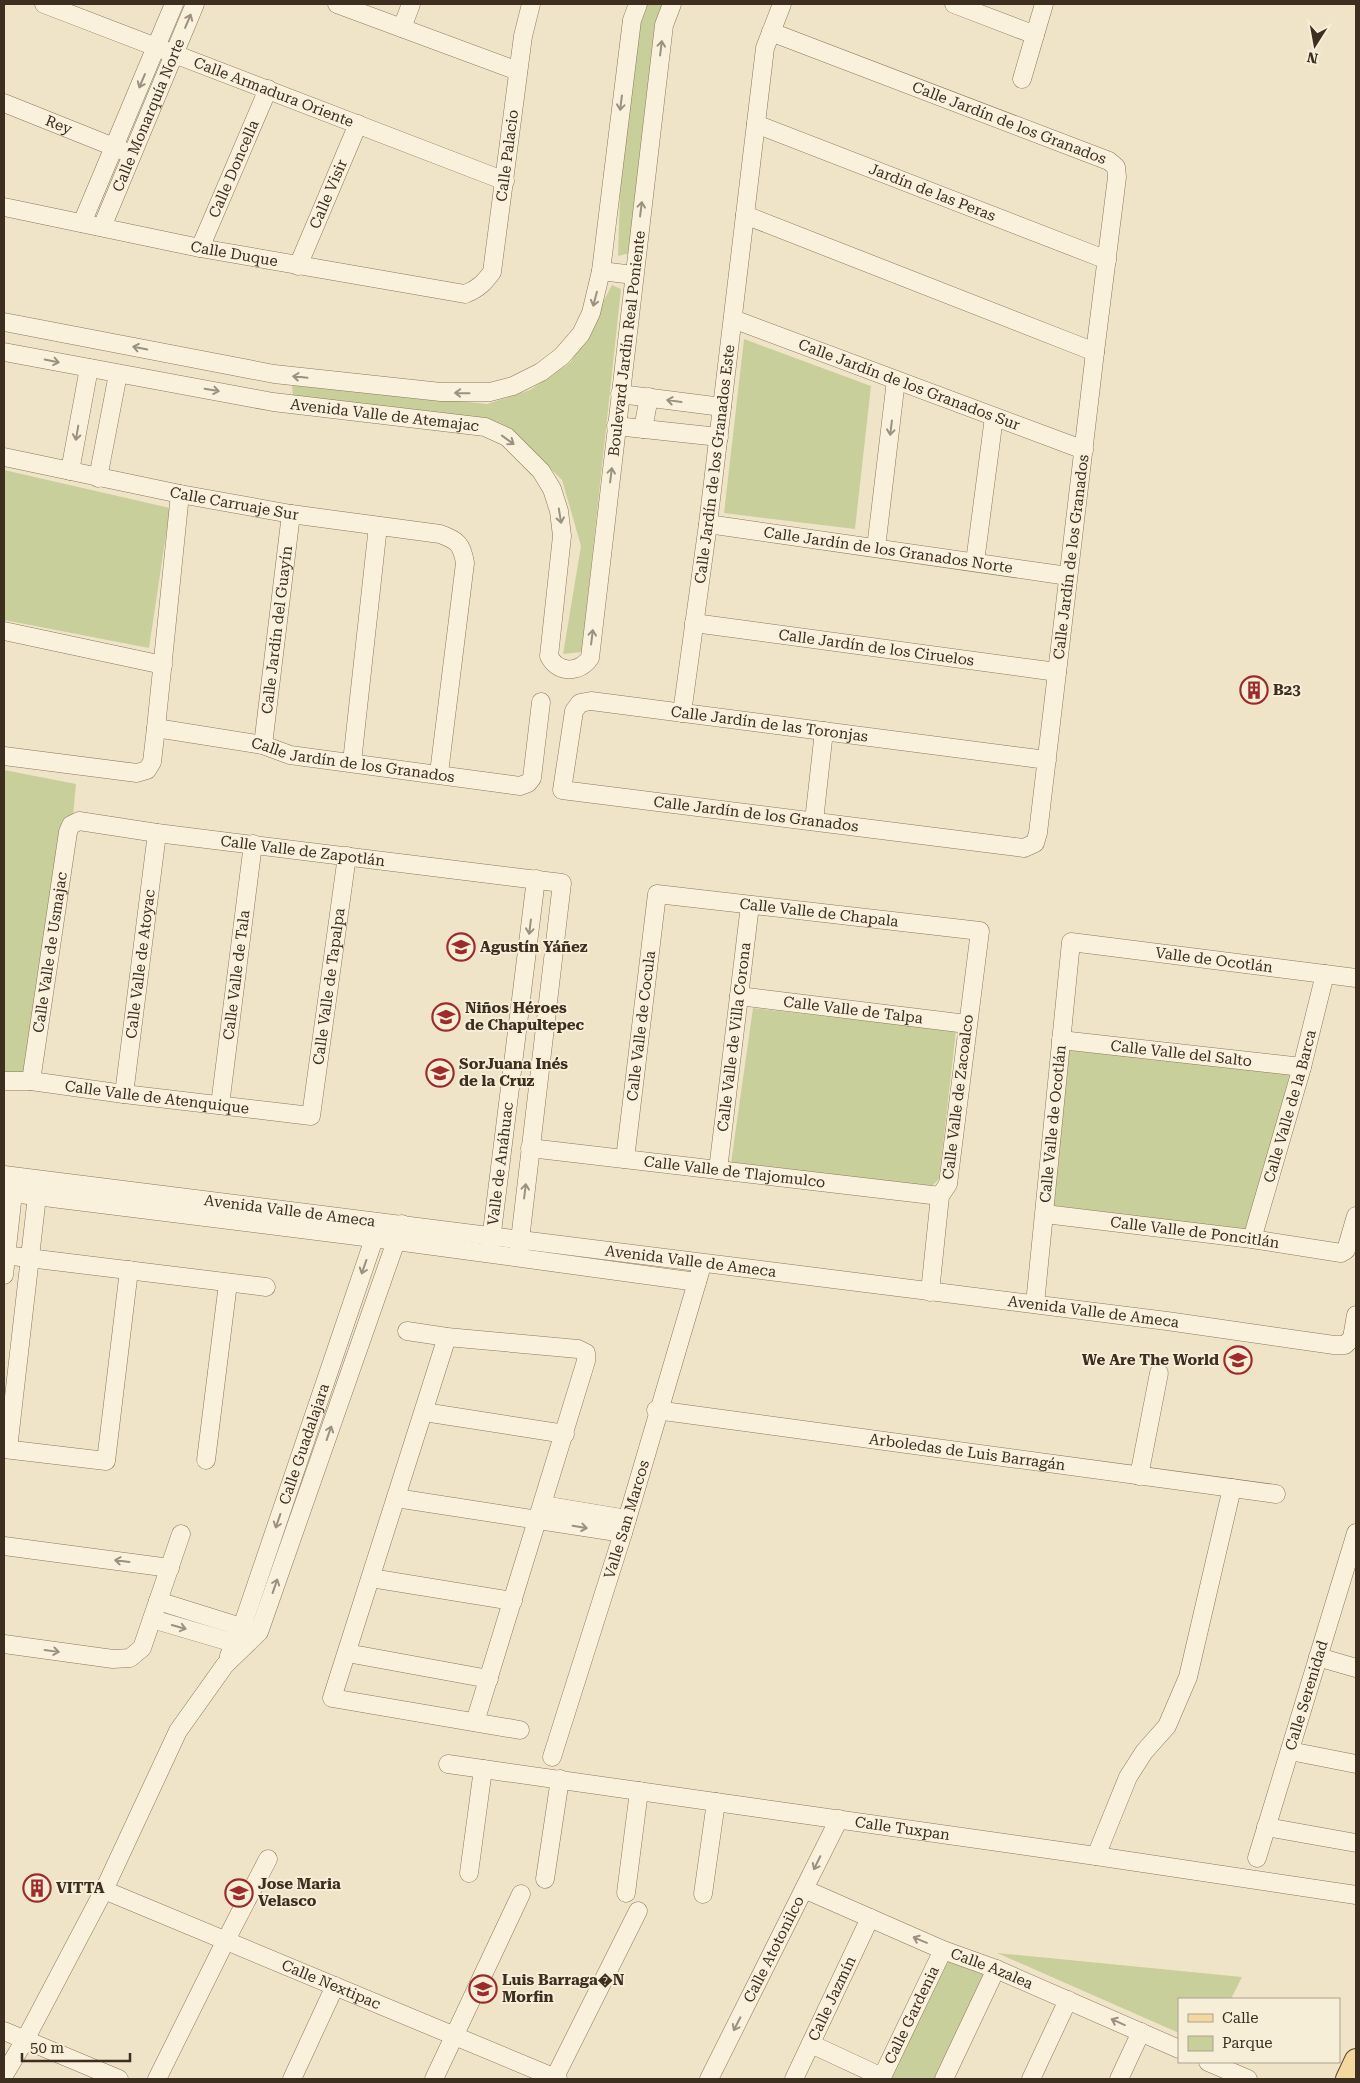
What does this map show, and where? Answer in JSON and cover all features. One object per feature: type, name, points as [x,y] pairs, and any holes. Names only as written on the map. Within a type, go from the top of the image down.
[{"type":"main road","points":[[1347,2079],[1356,2060]]},
{"type":"street","name":"Calle Armadura Oriente","points":[[44,4],[505,181]]},
{"type":"street","name":"Calle Monarquía Norte","points":[[82,223],[174,4]]},
{"type":"street","name":"Calle Monarquía Norte","points":[[102,227],[195,4]]},
{"type":"street","points":[[337,4],[518,71]]},
{"type":"street","points":[[402,28],[411,4]]},
{"type":"street","name":"Calle Palacio","points":[[465,294],[484,284],[492,272],[523,36],[531,4]]},
{"type":"street","points":[[634,275],[601,271],[632,20],[638,4]]},
{"type":"street","name":"Boulevard Jardín Real Poniente","points":[[568,670],[577,670],[584,666],[590,658],[664,25],[672,4]]},
{"type":"street","name":"Calle Jardín de los Granados Este","points":[[682,713],[719,437],[764,48],[782,4]]},
{"type":"street","points":[[954,4],[1035,34]]},
{"type":"street","points":[[1022,79],[1044,4]]},
{"type":"street","name":"Calle Jardín de los Granados","points":[[562,790],[1024,848],[1035,843],[1038,833],[1117,177],[1116,167],[1109,160],[771,32]]},
{"type":"street","name":"Calle Doncella","points":[[200,248],[268,90]]},
{"type":"street","name":"Rey","points":[[4,103],[115,146],[132,155]]},
{"type":"street","name":"Calle Visir","points":[[298,266],[358,124]]},
{"type":"street","name":"Jardín de las Peras","points":[[756,124],[1107,260]]},
{"type":"street","name":"Calle Duque","points":[[4,207],[200,248],[465,294]]},
{"type":"street","points":[[745,215],[1095,352]]},
{"type":"street","name":"Avenida Valle de Atemajac","points":[[4,322],[274,374],[441,392],[490,392],[513,386],[541,372],[562,356],[581,334],[591,313],[601,271]]},
{"type":"street","name":"Calle Jardín de los Granados Sur","points":[[732,319],[1084,450]]},
{"type":"street","name":"Avenida Valle de Atemajac","points":[[4,352],[273,402],[485,428],[507,438],[541,472],[552,489],[559,511],[562,536],[549,656],[552,662],[568,670]]},
{"type":"street","points":[[70,471],[89,368]]},
{"type":"street","points":[[98,478],[118,374]]},
{"type":"street","points":[[273,402],[274,374]]},
{"type":"street","points":[[876,548],[896,380]]},
{"type":"street","points":[[620,394],[722,407]]},
{"type":"street","points":[[642,429],[649,397]]},
{"type":"street","points":[[81,411],[110,416]]},
{"type":"street","points":[[975,562],[994,417]]},
{"type":"street","points":[[616,426],[719,437]]},
{"type":"street","name":"Calle Carruaje Sur","points":[[4,457],[180,494],[291,514],[440,534],[452,538],[462,548],[465,563],[439,774]]},
{"type":"street","points":[[4,756],[137,773],[147,770],[152,762],[180,494]]},
{"type":"street","name":"Calle Jardín del Guayín","points":[[263,745],[291,514]]},
{"type":"street","name":"Calle Jardín de los Granados Norte","points":[[708,524],[1068,576]]},
{"type":"street","points":[[352,762],[378,526]]},
{"type":"street","name":"Calle Jardín de los Ciruelos","points":[[694,623],[1057,672]]},
{"type":"street","points":[[4,631],[162,665]]},
{"type":"street","name":"Calle Jardín de las Toronjas","points":[[562,790],[574,711],[580,703],[591,701],[1047,760]]},
{"type":"street","name":"Calle Jardín de los Granados","points":[[156,728],[263,745],[290,755],[520,786],[528,783],[532,778],[541,702]]},
{"type":"street","points":[[814,821],[824,731]]},
{"type":"street","name":"Calle Valle de Zapotlán","points":[[71,825],[79,820],[157,833],[536,879]]},
{"type":"street","name":"Calle Valle de Usmajac","points":[[31,1081],[68,832],[71,825]]},
{"type":"street","name":"Calle Valle de Atoyac","points":[[124,1094],[157,833]]},
{"type":"street","name":"Calle Valle de Tala","points":[[220,1105],[253,844]]},
{"type":"street","name":"Calle Valle de Tapalpa","points":[[311,1116],[347,856]]},
{"type":"street","name":"Valle de Anáhuac","points":[[490,1244],[536,879],[562,882],[518,1248]]},
{"type":"street","name":"Calle Valle de Chapala","points":[[657,894],[980,931]]},
{"type":"street","name":"Calle Valle de Cocula","points":[[625,1159],[657,894]]},
{"type":"street","name":"Calle Valle de Villa Corona","points":[[718,1170],[750,905]]},
{"type":"street","name":"Calle Valle de Zacoalco","points":[[930,1292],[940,1196],[948,1184],[980,931]]},
{"type":"street","name":"Valle de Ocotlán","points":[[1071,942],[1356,978]]},
{"type":"street","name":"Calle Valle de Ocotlán","points":[[1035,1304],[1071,942]]},
{"type":"street","name":"Calle Valle de la Barca","points":[[1252,1239],[1302,1067],[1326,974]]},
{"type":"street","name":"Calle Valle de Talpa","points":[[739,996],[967,1024]]},
{"type":"street","name":"Calle Valle del Salto","points":[[1062,1040],[1302,1067]]},
{"type":"street","name":"Calle Valle de Atenquique","points":[[4,1081],[31,1081],[311,1116]]},
{"type":"street","name":"Calle Valle de Tlajomulco","points":[[530,1148],[940,1196]]},
{"type":"street","name":"Avenida Valle de Ameca","points":[[4,1175],[380,1221],[399,1232],[518,1248],[703,1262],[1035,1304],[1334,1345],[1344,1345],[1352,1338],[1356,1315]]},
{"type":"street","points":[[4,1275],[8,1193],[374,1238],[399,1232]]},
{"type":"street","points":[[37,1196],[6,1449],[106,1461],[129,1270]]},
{"type":"street","name":"Calle Valle de Poncitlán","points":[[1045,1214],[1252,1239],[1341,1253],[1345,1252],[1356,1216]]},
{"type":"street","name":"Calle Guadalajara","points":[[251,1630],[330,1367],[380,1221]]},
{"type":"street","name":"Calle Guadalajara","points":[[4,2075],[25,2040],[104,1890],[178,1731],[251,1630],[350,1373],[399,1232]]},
{"type":"street","points":[[518,1248],[697,1282]]},
{"type":"street","points":[[5,1255],[266,1287]]},
{"type":"street","name":"Valle San Marcos","points":[[552,1758],[625,1526],[657,1410],[703,1262]]},
{"type":"street","points":[[206,1460],[228,1283]]},
{"type":"street","points":[[407,1331],[447,1337],[578,1349],[586,1353],[586,1361],[565,1434],[475,1722]]},
{"type":"street","points":[[447,1337],[332,1698],[520,1730]]},
{"type":"street","points":[[330,1367],[330,1374],[335,1380],[342,1380],[350,1373]]},
{"type":"street","points":[[1139,1476],[1159,1374]]},
{"type":"street","name":"Arboledas de Luis Barragán","points":[[657,1410],[1276,1494]]},
{"type":"street","points":[[424,1412],[565,1434]]},
{"type":"street","points":[[1096,1856],[1128,1777],[1144,1752],[1167,1726],[1188,1677],[1232,1488]]},
{"type":"street","points":[[396,1498],[540,1512],[625,1526]]},
{"type":"street","name":"Calle Serenidad","points":[[1257,1858],[1318,1657],[1349,1584],[1356,1533]]},
{"type":"street","points":[[4,1644],[113,1659],[130,1658],[142,1648],[182,1534]]},
{"type":"street","points":[[4,1546],[170,1568]]},
{"type":"street","points":[[371,1578],[512,1601]]},
{"type":"street","points":[[158,1601],[251,1630]]},
{"type":"street","points":[[152,1619],[239,1645]]},
{"type":"street","points":[[347,1653],[489,1679]]},
{"type":"street","points":[[1318,1657],[1356,1668]]},
{"type":"street","points":[[1290,1751],[1356,1764]]},
{"type":"street","name":"Calle Tuxpan","points":[[448,1764],[1356,1895]]},
{"type":"street","points":[[469,1873],[483,1769]]},
{"type":"street","points":[[546,1880],[560,1780]]},
{"type":"street","points":[[626,1893],[639,1791]]},
{"type":"street","points":[[703,1894],[716,1802]]},
{"type":"street","name":"Calle Atotonilco","points":[[709,2079],[838,1819]]},
{"type":"street","points":[[1266,1827],[1356,1844]]},
{"type":"street","points":[[157,2079],[268,1859]]},
{"type":"street","name":"Calle Azalea","points":[[804,1888],[944,1950],[996,1969],[1178,2049]]},
{"type":"street","name":"Calle Nextipac","points":[[104,1890],[556,2079]]},
{"type":"street","points":[[434,2079],[521,1894]]},
{"type":"street","points":[[556,2079],[638,1911]]},
{"type":"street","name":"Calle Jazmín","points":[[794,2079],[870,1918]]},
{"type":"street","name":"Calle Gardenia","points":[[882,2078],[944,1950]]},
{"type":"street","points":[[944,2079],[996,1969]]},
{"type":"street","points":[[292,2079],[335,1986]]},
{"type":"street","points":[[1031,2079],[1068,2000]]},
{"type":"street","points":[[4,2031],[119,2079]]},
{"type":"street","points":[[1119,2079],[1141,2032]]},
{"type":"street","points":[[810,2044],[882,2078]]},
{"type":"street","points":[[1210,2067],[1248,2079]]},
{"type":"green space","points":[[645,4],[666,4],[630,253],[618,256],[621,163],[638,22]]},
{"type":"green space","points":[[612,285],[621,289],[582,652],[563,654],[581,546],[562,480],[513,431],[476,419],[293,400],[292,383],[487,404],[530,390],[571,362]]},
{"type":"green space","points":[[744,339],[871,386],[855,529],[724,513]]},
{"type":"green space","points":[[4,470],[170,508],[149,648],[4,620]]},
{"type":"green space","points":[[4,770],[76,784],[73,816],[65,822],[23,1072],[4,1073]]},
{"type":"green space","points":[[753,1008],[956,1031],[939,1179],[930,1188],[731,1163]]},
{"type":"green space","points":[[1067,1047],[1290,1074],[1247,1231],[1050,1205]]},
{"type":"green space","points":[[997,1953],[1242,1977],[1232,1998],[1178,1998],[1178,2033]]},
{"type":"green space","points":[[946,1956],[985,1974],[937,2079],[888,2079]]},
{"type":"place","name":"B23","points":[[1254,690]]},
{"type":"place","name":"Agustín Yáñez","points":[[461,947]]},
{"type":"place","name":"Niños Héroes de Chapultepec","points":[[446,1017]]},
{"type":"place","name":"SorJuana Inés de la Cruz","points":[[440,1073]]},
{"type":"place","name":"We Are The World","points":[[1238,1360]]},
{"type":"place","name":"VITTA","points":[[37,1888]]},
{"type":"place","name":"Jose Maria Velasco","points":[[239,1893]]},
{"type":"place","name":"Luis Barraga�N Morfin","points":[[483,1989]]}]
